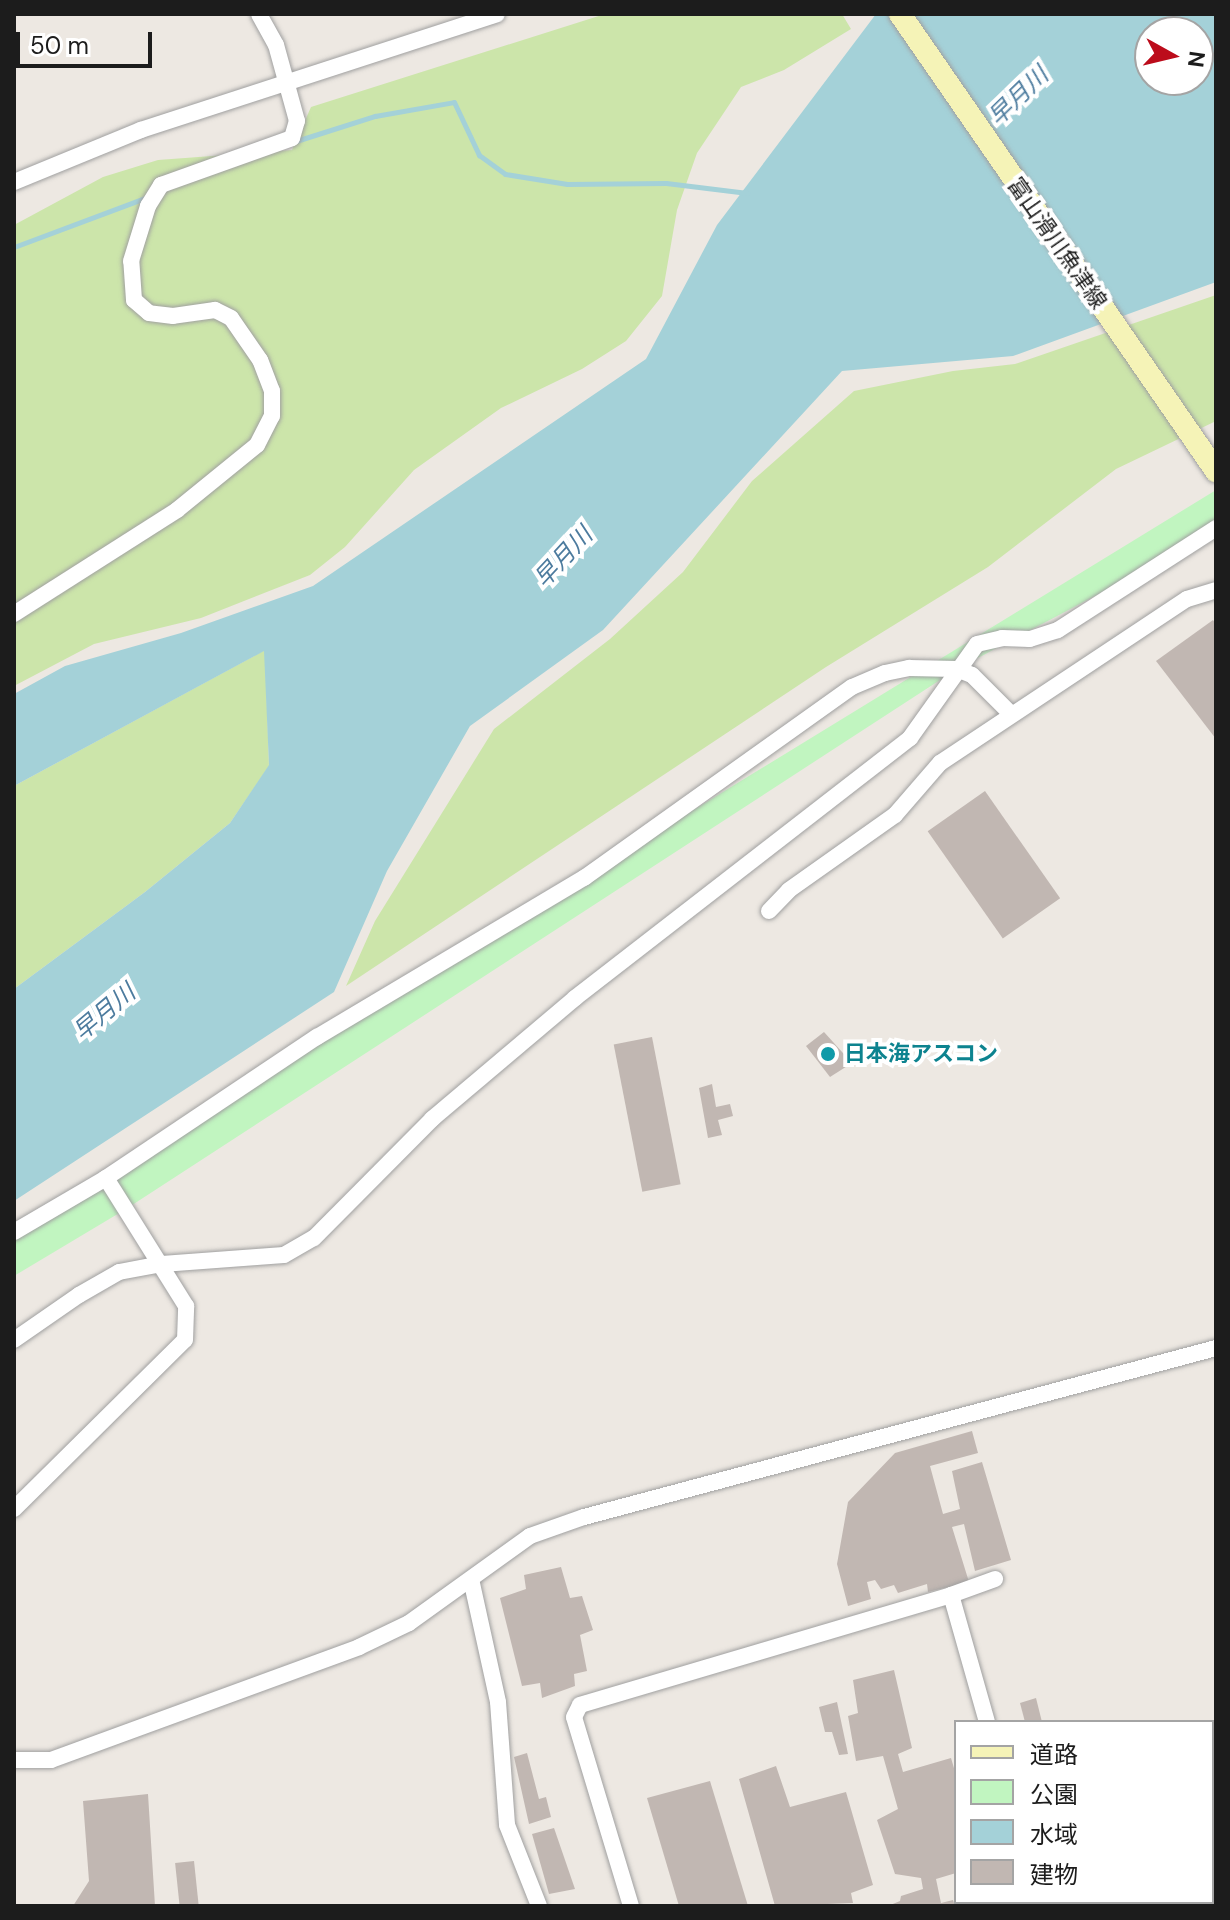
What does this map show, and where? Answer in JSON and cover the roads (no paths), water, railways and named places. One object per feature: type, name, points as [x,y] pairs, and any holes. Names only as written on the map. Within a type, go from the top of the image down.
[{"type":"main road","name":"富山滑川魚津線","points":[[900,14],[1216,471]]},
{"type":"street","points":[[14,614],[177,510],[257,445],[272,416],[272,391],[260,360],[231,318],[215,310],[173,316],[149,313],[134,300],[131,261],[148,206],[161,185],[292,138],[297,121],[276,45],[259,14]]},
{"type":"street","points":[[14,182],[141,130],[286,80],[497,14]]},
{"type":"street","points":[[14,1340],[79,1295],[119,1272],[162,1264],[284,1255],[314,1238],[432,1119],[575,998],[910,738],[977,644],[1002,638],[1030,639],[1058,630],[1216,528]]},
{"type":"street","points":[[769,911],[789,890],[895,815],[940,763],[1010,713],[1187,599],[1216,590]]},
{"type":"street","points":[[14,1232],[106,1178],[317,1037],[584,878],[852,687],[909,668],[957,669],[972,675],[1010,713]]},
{"type":"street","points":[[14,1509],[185,1340],[186,1306],[106,1178]]},
{"type":"street","points":[[14,1760],[51,1760],[359,1647],[409,1623],[530,1536],[584,1517],[1216,1348]]},
{"type":"street","points":[[471,1579],[498,1702],[507,1825],[539,1906]]},
{"type":"street","points":[[631,1906],[574,1717],[580,1705],[951,1595],[995,1579]]},
{"type":"street","points":[[951,1595],[986,1720]]},
{"type":"water","name":"早月川","points":[[876,14],[1216,14],[1216,282],[1013,356],[842,371],[603,630],[470,726],[387,871],[334,992],[14,1201],[14,989],[145,892],[230,823],[269,765],[264,651],[14,786],[14,694],[65,666],[181,633],[313,586],[646,359],[717,225]]},
{"type":"waterway","points":[[296,141],[375,116],[454,102],[479,155],[505,174],[567,184],[666,183],[747,193]]},
{"type":"waterway","points":[[14,247],[148,197]]},
{"type":"place","name":"日本海アスコン","points":[[828,1054]]}]
